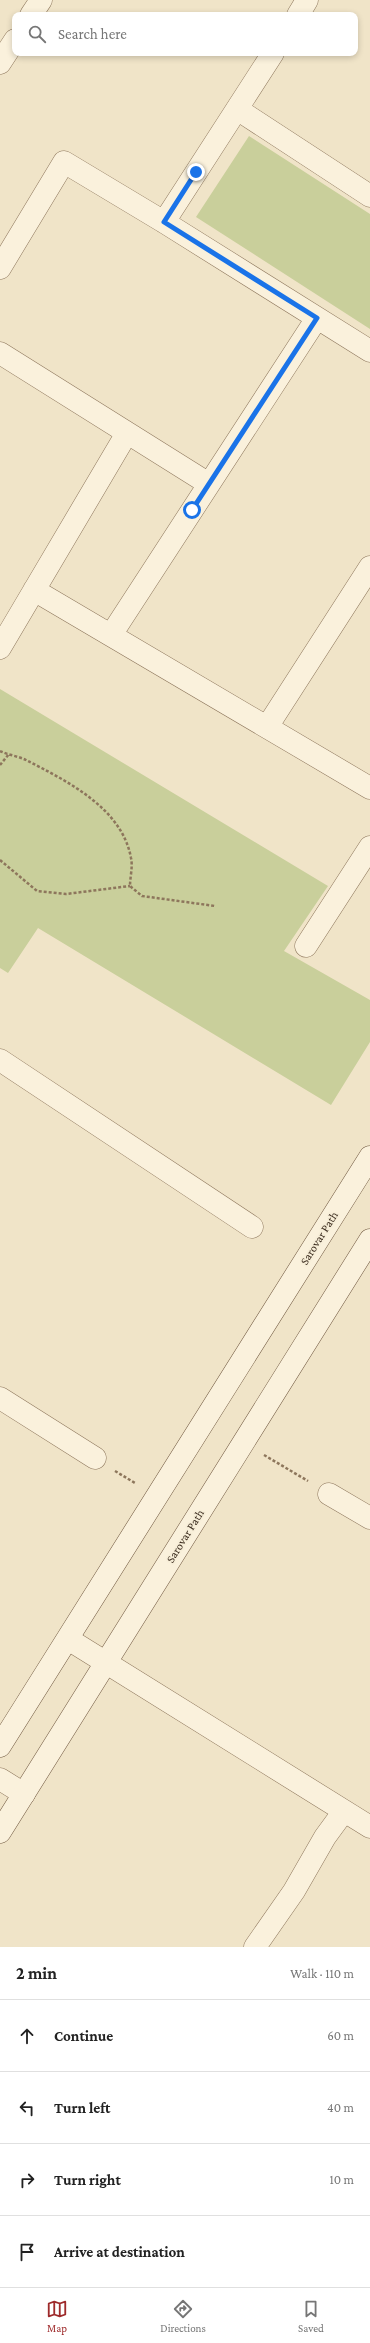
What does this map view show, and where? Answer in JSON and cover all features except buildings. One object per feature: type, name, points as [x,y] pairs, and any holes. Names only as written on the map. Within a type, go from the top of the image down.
[{"type":"street","points":[[33,12],[41,0]]},
{"type":"street","points":[[300,12],[307,0]]},
{"type":"street","points":[[164,222],[271,56]]},
{"type":"street","points":[[236,109],[370,196]]},
{"type":"street","points":[[0,268],[64,162],[164,222],[370,351]]},
{"type":"street","points":[[111,635],[317,318]]},
{"type":"street","points":[[0,353],[209,484]]},
{"type":"street","points":[[0,648],[127,433]]},
{"type":"street","points":[[267,727],[370,567]]},
{"type":"street","points":[[34,590],[370,788]]},
{"type":"street","points":[[306,946],[370,847]]},
{"type":"street","points":[[0,1060],[252,1227]]},
{"type":"street","name":"Sarovar Path","points":[[0,1746],[370,1157]]},
{"type":"street","name":"Sarovar Path","points":[[0,1832],[370,1240]]},
{"type":"street","points":[[0,1398],[95,1458]]},
{"type":"street","points":[[329,1494],[370,1518]]},
{"type":"street","points":[[68,1639],[370,1827]]},
{"type":"street","points":[[0,1779],[24,1794]]},
{"type":"street","points":[[254,1947],[294,1891],[325,1836],[344,1811]]},
{"type":"path","points":[[0,751],[24,759],[49,773],[106,810],[123,834],[132,859],[130,886]]},
{"type":"path","points":[[0,765],[9,754]]},
{"type":"path","points":[[0,860],[37,891],[66,894],[130,886],[142,896],[215,906]]},
{"type":"path","points":[[243,1442],[329,1494]]},
{"type":"path","points":[[95,1458],[157,1496]]},
{"type":"green space","points":[[249,136],[370,214],[370,329],[196,217]]},
{"type":"green space","points":[[0,689],[328,886],[284,951],[370,1000],[370,1042],[331,1105],[38,928],[8,973],[0,968]]},
{"type":"route","points":[[192,510],[317,318],[164,222],[196,172]]}]
